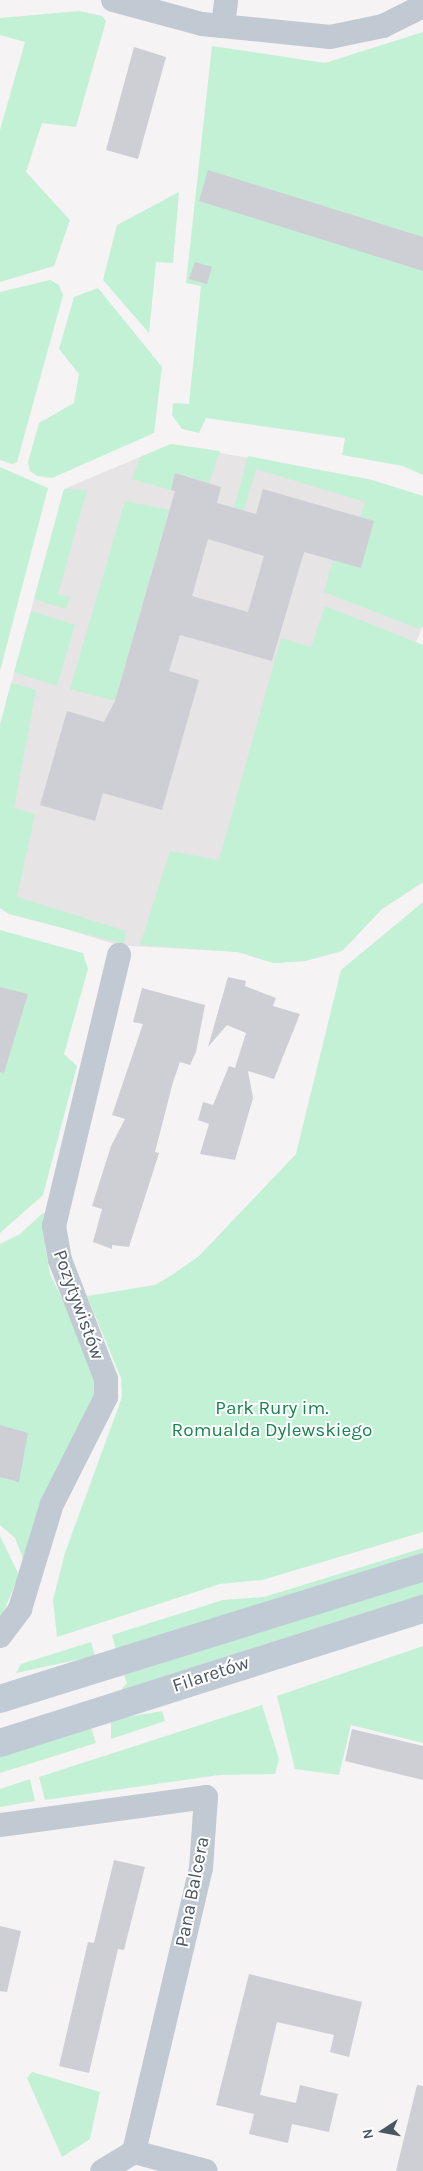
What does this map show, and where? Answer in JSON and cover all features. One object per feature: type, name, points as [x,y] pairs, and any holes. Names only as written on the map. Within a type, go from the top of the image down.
[{"type":"main road","points":[[0,1699],[423,1567]]},
{"type":"main road","name":"Filaretów","points":[[0,1743],[423,1609]]},
{"type":"main road","points":[[36,1688],[47,1706],[37,1731]]},
{"type":"street","points":[[114,0],[223,26],[330,37],[383,26],[423,6]]},
{"type":"street","points":[[223,26],[226,0]]},
{"type":"street","name":"Pozytywistów","points":[[0,1636],[20,1609],[52,1504],[106,1397],[106,1379],[60,1260],[54,1226],[119,955]]},
{"type":"street","name":"Pana Balcera","points":[[0,1825],[206,1797],[201,1868],[134,2152]]},
{"type":"street","points":[[102,2171],[134,2152],[206,2171]]},
{"type":"shaded area","points":[[171,444],[372,480],[423,496],[423,626],[416,642],[423,645],[423,882],[382,909],[342,951],[305,961],[274,963],[238,952],[117,945],[0,908],[0,725],[64,489]]},
{"type":"green space","points":[[79,11],[102,16],[106,21],[76,127],[42,123],[26,172],[70,220],[54,266],[0,282],[0,130],[25,42],[0,35],[0,18]]},
{"type":"green space","points":[[423,32],[423,475],[403,466],[342,455],[345,438],[206,418],[199,433],[182,429],[172,415],[173,403],[189,404],[201,286],[186,283],[212,46],[325,63]]},
{"type":"green space","points":[[179,192],[173,263],[156,262],[149,333],[103,280],[117,225]]},
{"type":"green space","points":[[50,280],[59,285],[63,295],[17,462],[12,464],[0,460],[0,292]]},
{"type":"green space","points":[[98,288],[162,367],[154,433],[52,478],[37,476],[30,471],[28,462],[39,423],[74,403],[79,374],[59,349],[74,297]]},
{"type":"green space","points":[[171,444],[220,451],[209,483],[176,473],[171,490],[132,479],[140,457]]},
{"type":"green space","points":[[248,456],[372,480],[423,496],[423,626],[419,629],[324,592],[333,560],[361,568],[374,521],[360,517],[365,502],[256,469],[244,511],[234,508]]},
{"type":"green space","points":[[0,467],[48,488],[0,671]]},
{"type":"green space","points":[[64,489],[87,490],[58,594],[70,597],[66,609],[34,599]]},
{"type":"green space","points":[[125,501],[169,510],[115,701],[70,689]]},
{"type":"green space","points":[[325,606],[423,645],[423,882],[382,909],[342,951],[305,961],[274,963],[238,952],[140,945],[170,851],[219,860],[281,638],[311,647]]},
{"type":"green space","points":[[31,611],[75,625],[57,686],[14,672]]},
{"type":"green space","points":[[11,683],[36,690],[14,808],[35,814],[17,897],[126,931],[124,944],[9,914],[0,908],[0,725]]},
{"type":"green space","name":"Park Rury im. Romualda Dylewskiego","points":[[423,902],[423,1532],[262,1580],[220,1584],[57,1637],[53,1600],[65,1553],[122,1397],[121,1378],[87,1296],[155,1285],[172,1275],[199,1256],[296,1154],[341,970]]},
{"type":"green space","points":[[0,930],[83,953],[88,969],[64,1054],[77,1066],[43,1195],[0,1233]]},
{"type":"green space","points":[[43,1213],[47,1214],[45,1246],[50,1274],[91,1359],[98,1392],[24,1561],[15,1538],[0,1525],[0,1244],[20,1234]]},
{"type":"green space","points":[[0,1536],[19,1575],[0,1620]]},
{"type":"green space","points":[[423,1548],[423,1554],[116,1650],[112,1635],[223,1600],[264,1597]]},
{"type":"green space","points":[[423,1580],[423,1598],[119,1692],[127,1683],[123,1672]]},
{"type":"green space","points":[[91,1642],[95,1656],[16,1673],[21,1664]]},
{"type":"green space","points":[[423,1646],[423,1743],[351,1725],[339,1775],[295,1769],[277,1696]]},
{"type":"green space","points":[[262,1705],[279,1759],[275,1774],[219,1775],[45,1800],[39,1777]]},
{"type":"green space","points":[[162,1711],[165,1721],[111,1739],[111,1720]]},
{"type":"green space","points":[[91,1727],[96,1743],[0,1773],[0,1756]]},
{"type":"green space","points":[[30,1779],[35,1801],[0,1807],[0,1789]]},
{"type":"green space","points":[[32,2072],[100,2092],[90,2139],[62,2157],[27,2078]]},
{"type":"building","points":[[134,47],[166,57],[138,159],[106,150]]},
{"type":"building","points":[[208,170],[423,237],[423,271],[199,201]]},
{"type":"building","points":[[195,262],[212,267],[207,284],[189,279]]},
{"type":"building","points":[[175,473],[221,487],[217,503],[256,514],[263,489],[374,521],[361,568],[304,552],[272,661],[180,635],[169,671],[199,680],[162,810],[103,793],[95,821],[40,805],[67,711],[104,722],[115,701],[175,491],[171,490]],"holes":[[[208,539],[264,556],[248,612],[192,596]]]},
{"type":"building","points":[[228,977],[246,981],[245,986],[276,998],[273,1006],[300,1014],[274,1079],[248,1071],[253,1098],[235,1160],[200,1154],[209,1124],[198,1120],[203,1102],[213,1105],[229,1066],[235,1068],[246,1033],[227,1025],[208,1047]]},
{"type":"building","points":[[0,987],[28,994],[4,1073],[0,1072]]},
{"type":"building","points":[[142,988],[205,1005],[196,1052],[190,1065],[180,1062],[173,1082],[155,1152],[159,1153],[129,1247],[112,1245],[112,1249],[93,1242],[102,1209],[92,1206],[111,1146],[125,1119],[112,1115],[143,1024],[133,1022]]},
{"type":"building","points":[[0,1425],[28,1433],[19,1482],[0,1477]]},
{"type":"building","points":[[352,1729],[423,1746],[423,1780],[345,1761]]},
{"type":"building","points":[[114,1860],[145,1867],[124,1950],[118,1949],[89,2073],[59,2066],[88,1942],[94,1943]]},
{"type":"building","points":[[0,1926],[21,1931],[7,1992],[0,1991]]},
{"type":"building","points":[[249,1974],[362,2002],[349,2057],[330,2052],[334,2035],[277,2022],[260,2095],[296,2103],[300,2085],[338,2094],[329,2132],[292,2124],[288,2143],[249,2134],[254,2114],[216,2105]]},
{"type":"building","points":[[417,2085],[423,2086],[423,2171],[396,2171]]}]
